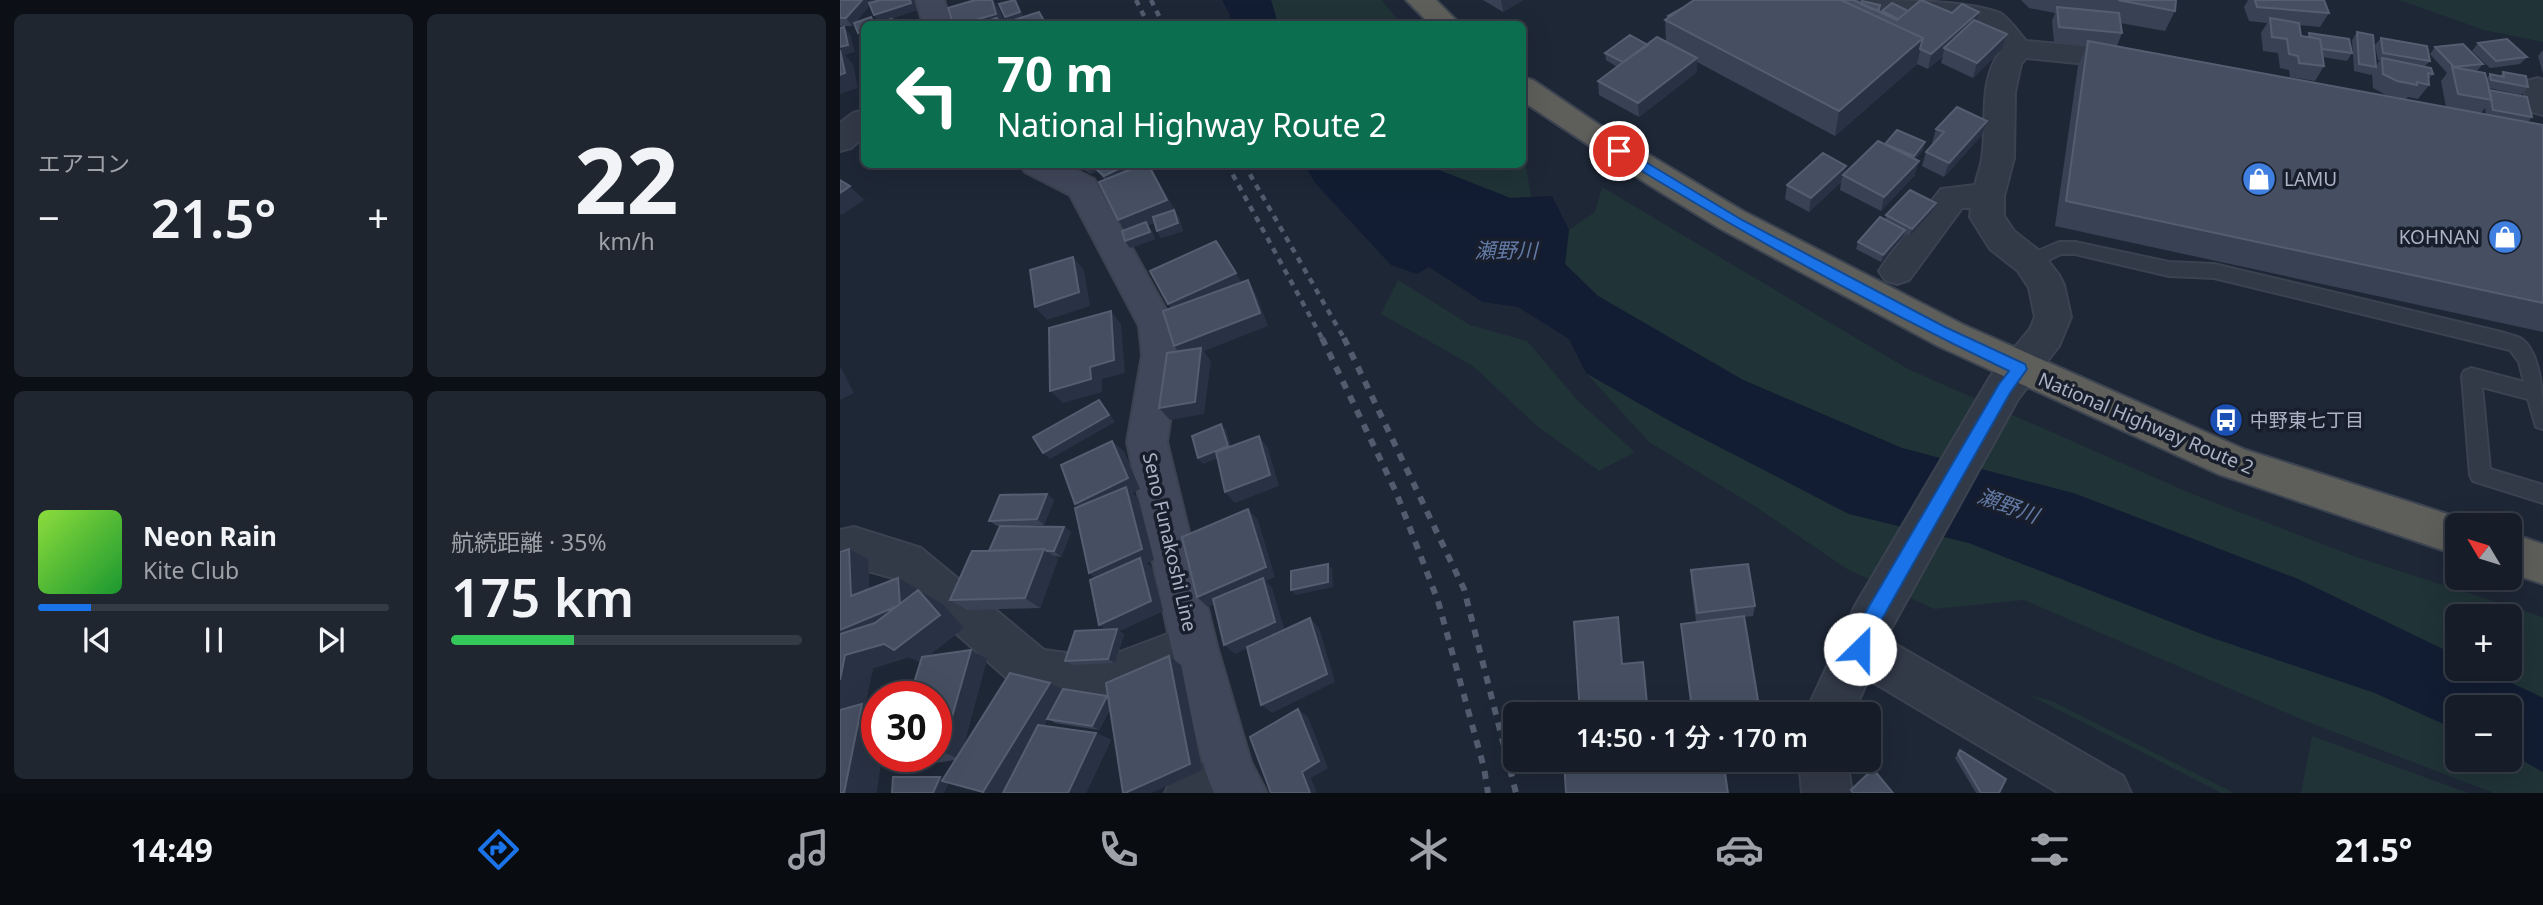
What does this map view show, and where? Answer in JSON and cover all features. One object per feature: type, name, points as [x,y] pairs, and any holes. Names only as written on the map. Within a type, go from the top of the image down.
[{"type":"highway","points":[[1420,0],[1443,21]]},
{"type":"highway","name":"National Highway Route 2","points":[[1526,90],[1737,223],[1940,331],[2012,379],[2249,468],[2445,532]]},
{"type":"highway","points":[[2522,557],[2543,564]]},
{"type":"main road","points":[[930,0],[936,21]]},
{"type":"main road","name":"Seno Funakoshi Line","points":[[1044,168],[1082,187],[1157,326],[1161,355],[1147,442],[1194,646],[1221,786]]},
{"type":"street","points":[[1867,0],[1903,8],[1980,15],[1993,21],[2018,49],[2118,56],[2157,65]]},
{"type":"street","points":[[1834,702],[1865,635],[2012,379],[2046,336],[2053,317],[2046,285],[2030,262],[2002,240],[1987,217],[1987,195],[1998,158],[2000,92],[2007,63],[2018,49]]},
{"type":"street","points":[[840,127],[861,121]]},
{"type":"street","points":[[840,140],[861,122]]},
{"type":"street","points":[[1897,271],[1953,197],[1987,195]]},
{"type":"street","points":[[840,550],[854,547],[906,562],[1034,672],[1104,681],[1194,646]]},
{"type":"street","points":[[1865,635],[2106,793]]},
{"type":"street","points":[[1824,772],[1827,793]]},
{"type":"lane","points":[[2030,262],[2059,248],[2075,248],[2169,269],[2214,271],[2501,339],[2517,345],[2528,360],[2543,421]]},
{"type":"lane","points":[[2536,393],[2471,376],[2480,475],[2543,494]]},
{"type":"green space","points":[[1271,0],[1382,0],[1399,21],[1277,21]]},
{"type":"green space","points":[[2399,0],[2543,0],[2543,42],[2484,30]]},
{"type":"green space","points":[[1526,166],[1531,197],[1511,198],[1435,168]]},
{"type":"green space","points":[[1602,187],[1908,369],[2190,493],[2359,558],[2445,586],[2445,590],[2459,590],[2502,604],[2445,604],[2445,650],[2298,579],[2076,494],[1902,448],[1743,380],[1598,296],[1565,264],[1569,230],[1595,212]]},
{"type":"green space","points":[[1398,280],[1470,325],[1527,341],[1579,402],[1635,452],[1599,471],[1537,426],[1473,366],[1381,314]]},
{"type":"green space","points":[[1586,373],[1675,424],[1849,514],[1969,543],[2207,636],[2375,693],[2445,725],[2445,772],[2522,772],[2522,760],[2543,772],[2543,793],[2494,793],[2308,722],[2024,600],[1934,609],[1847,569],[1756,507],[1649,442]]},
{"type":"green space","points":[[2522,610],[2543,617],[2543,698],[2507,681],[2522,681]]},
{"type":"green space","points":[[2029,695],[2052,701],[2234,793],[2222,793]]},
{"type":"green space","points":[[2312,736],[2468,793],[2301,793]]},
{"type":"water","points":[[1222,0],[1271,0],[1277,21],[1229,21],[1230,15]]},
{"type":"water","name":"瀬野川","points":[[1306,168],[1435,168],[1510,198],[1552,196],[1569,230],[1565,264],[1598,296],[1743,380],[1902,448],[2076,494],[2298,579],[2445,650],[2445,681],[2507,681],[2543,698],[2543,772],[2522,760],[2522,695],[2445,695],[2445,725],[2375,693],[2207,636],[1969,543],[1849,514],[1675,424],[1586,373],[1569,339],[1518,307],[1483,302],[1429,267],[1417,274],[1391,265],[1316,184]]},
{"type":"building","points":[[840,0],[862,0],[846,18],[840,18]]},
{"type":"building","points":[[880,0],[910,0],[911,3],[874,15],[869,3]]},
{"type":"building","points":[[975,0],[992,0],[996,14],[972,21],[952,21],[948,8]]},
{"type":"building","points":[[1015,0],[1020,12],[1005,17],[999,4]]},
{"type":"building","points":[[1694,0],[1841,0],[1923,38],[1839,111],[1665,20]]},
{"type":"building","points":[[1841,0],[1854,0],[1897,20],[1921,0],[1952,13],[1962,4],[1979,12],[1931,54],[1920,49],[1923,38]]},
{"type":"building","points":[[2118,0],[2176,0],[2175,11]]},
{"type":"building","points":[[2255,0],[2324,0],[2329,13],[2257,7]]},
{"type":"building","points":[[1862,1],[1880,5],[1879,10],[1861,4]]},
{"type":"building","points":[[1892,3],[1908,11],[1898,19],[1882,11]]},
{"type":"building","points":[[2057,7],[2119,13],[2122,33],[2059,27]]},
{"type":"building","points":[[1039,12],[1044,21],[1011,21]]},
{"type":"building","points":[[871,17],[873,21],[861,21],[861,32],[858,33],[854,23]]},
{"type":"building","points":[[2270,18],[2299,23],[2301,36],[2320,39],[2324,66],[2299,63],[2298,56],[2289,54],[2287,39],[2272,37]]},
{"type":"building","points":[[1974,20],[2007,34],[1977,63],[1944,48]]},
{"type":"building","points":[[844,27],[848,45],[840,47],[840,28]]},
{"type":"building","points":[[2357,32],[2373,35],[2376,67],[2359,64]]},
{"type":"building","points":[[2309,33],[2349,39],[2352,53],[2322,49],[2320,39],[2310,37]]},
{"type":"building","points":[[1630,35],[1648,45],[1623,62],[1605,53]]},
{"type":"building","points":[[1657,37],[1697,58],[1638,103],[1598,81]]},
{"type":"building","points":[[2381,38],[2427,46],[2430,61],[2383,53]]},
{"type":"building","points":[[2507,39],[2527,57],[2496,61],[2478,43]]},
{"type":"building","points":[[2088,41],[2543,125],[2543,303],[2066,201]]},
{"type":"building","points":[[2463,44],[2483,64],[2454,67],[2435,47]]},
{"type":"building","points":[[840,50],[845,73],[840,75]]},
{"type":"building","points":[[2382,58],[2431,68],[2433,74],[2428,73],[2429,85],[2397,81],[2383,74]]},
{"type":"building","points":[[2452,67],[2485,73],[2492,100],[2458,94]]},
{"type":"building","points":[[2503,72],[2526,76],[2528,87],[2491,80],[2490,74],[2504,77]]},
{"type":"building","points":[[2489,90],[2527,97],[2532,117],[2493,110]]},
{"type":"building","points":[[1957,107],[1987,121],[1949,163],[1926,152],[1944,132],[1936,129]]},
{"type":"building","points":[[1897,130],[1925,142],[1914,156],[1885,144]]},
{"type":"building","points":[[1878,141],[1919,161],[1884,197],[1843,175]]},
{"type":"building","points":[[1823,153],[1846,166],[1811,198],[1787,185]]},
{"type":"building","points":[[1095,168],[1120,168],[1104,176]]},
{"type":"building","points":[[1134,168],[1150,168],[1167,200],[1118,220],[1099,182]]},
{"type":"building","points":[[840,180],[850,186],[840,193]]},
{"type":"building","points":[[1910,190],[1936,203],[1912,229],[1886,215]]},
{"type":"building","points":[[1174,210],[1178,223],[1157,231],[1153,217]]},
{"type":"building","points":[[1880,217],[1905,230],[1883,255],[1858,242]]},
{"type":"building","points":[[1146,222],[1150,232],[1125,241],[1122,231]]},
{"type":"building","points":[[1216,241],[1236,273],[1168,304],[1150,271]]},
{"type":"building","points":[[1073,257],[1079,292],[1035,307],[1030,270]]},
{"type":"building","points":[[1248,280],[1260,313],[1174,346],[1163,311]]},
{"type":"building","points":[[1111,311],[1114,360],[1090,367],[1091,379],[1050,391],[1049,328]]},
{"type":"building","points":[[1201,348],[1195,402],[1159,408],[1167,353]]},
{"type":"building","points":[[1099,400],[1109,415],[1043,453],[1033,437]]},
{"type":"building","points":[[1221,424],[1228,446],[1198,458],[1192,436]]},
{"type":"building","points":[[1259,436],[1270,475],[1225,492],[1216,452]]},
{"type":"building","points":[[1112,441],[1128,478],[1075,504],[1061,465]]},
{"type":"building","points":[[1126,487],[1142,549],[1089,573],[1075,508]]},
{"type":"building","points":[[1047,494],[1037,519],[989,521],[1000,495]]},
{"type":"building","points":[[1248,509],[1266,567],[1197,597],[1182,537]]},
{"type":"building","points":[[1000,526],[1064,527],[1054,551],[989,551]]},
{"type":"building","points":[[849,549],[851,596],[898,578],[900,604],[840,630],[840,552]]},
{"type":"building","points":[[1044,549],[1025,598],[950,600],[972,551]]},
{"type":"building","points":[[1140,558],[1151,601],[1099,625],[1090,580]]},
{"type":"building","points":[[1328,564],[1328,582],[1291,590],[1291,571]]},
{"type":"building","points":[[1748,564],[1755,606],[1697,613],[1691,570]]},
{"type":"building","points":[[1263,578],[1275,622],[1224,645],[1213,599]]},
{"type":"building","points":[[918,590],[940,615],[894,650],[884,644],[845,655],[840,680],[840,634],[875,623]]},
{"type":"building","points":[[1744,616],[1758,700],[1691,702],[1681,624]]},
{"type":"building","points":[[1618,617],[1622,664],[1643,662],[1647,702],[1579,702],[1574,622]]},
{"type":"building","points":[[1310,618],[1327,674],[1261,705],[1247,647]]},
{"type":"building","points":[[1117,629],[1108,659],[1065,661],[1075,631]]},
{"type":"building","points":[[971,650],[952,717],[952,681],[915,681],[922,657]]},
{"type":"building","points":[[1169,656],[1190,764],[1123,793],[1106,683]]},
{"type":"building","points":[[1010,673],[1050,683],[983,792],[942,781],[948,772],[952,772],[952,765]]},
{"type":"building","points":[[1063,689],[1107,696],[1092,726],[1047,719]]},
{"type":"building","points":[[861,704],[844,793],[840,793],[840,710]]},
{"type":"building","points":[[1298,709],[1319,761],[1302,772],[1310,793],[1271,793],[1250,737]]},
{"type":"building","points":[[1038,725],[1096,733],[1068,793],[1003,793]]},
{"type":"building","points":[[1960,750],[2006,779],[1999,793],[1981,793],[1958,754]]},
{"type":"building","points":[[1565,772],[1725,772],[1728,793],[1566,793]]},
{"type":"building","points":[[1870,772],[1876,772],[1893,793],[1853,793],[1851,790]]},
{"type":"building","points":[[893,777],[940,777],[933,793],[892,793]]},
{"type":"railway","points":[[1136,0],[1146,21]]},
{"type":"railway","points":[[1151,0],[1162,21]]},
{"type":"railway","points":[[1229,168],[1323,339]]},
{"type":"railway","points":[[1246,168],[1345,340]]},
{"type":"railway","points":[[1323,339],[1396,492],[1438,601],[1484,768],[1488,793]]},
{"type":"railway","points":[[1345,340],[1464,589],[1516,793]]},
{"type":"place","name":"LAMU","points":[[2259,179]]},
{"type":"place","name":"KOHNAN","points":[[2505,237]]},
{"type":"place","name":"中野東七丁目","points":[[2226,420]]},
{"type":"route","points":[[1619,151],[1737,223],[1940,331],[2020,369],[2004,388],[1871,621],[1860,649]]}]
